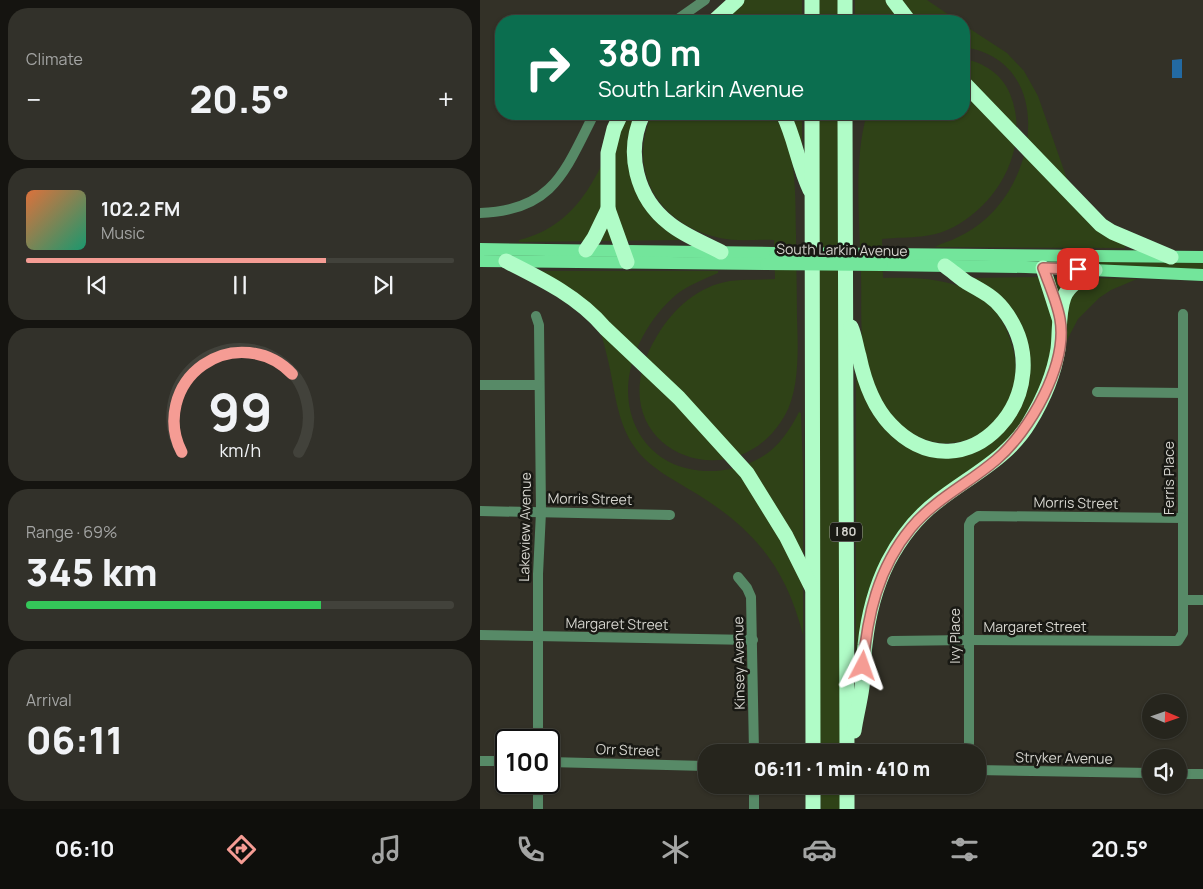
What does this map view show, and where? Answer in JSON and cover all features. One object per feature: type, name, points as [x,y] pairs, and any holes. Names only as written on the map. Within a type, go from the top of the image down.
[{"type":"highway","points":[[721,15],[737,0]]},
{"type":"highway","points":[[812,0],[812,15]]},
{"type":"highway","points":[[845,0],[845,15]]},
{"type":"highway","points":[[893,0],[904,15]]},
{"type":"highway","points":[[970,89],[1101,225],[1112,232],[1171,257]]},
{"type":"highway","points":[[618,120],[608,153],[608,209],[624,256]]},
{"type":"highway","points":[[641,120],[636,134],[634,152],[635,166],[646,198],[670,224],[720,252]]},
{"type":"highway","points":[[786,120],[793,138],[802,172],[812,194]]},
{"type":"highway","name":"I 80","points":[[812,120],[813,744]]},
{"type":"highway","name":"I 80","points":[[845,120],[848,744]]},
{"type":"highway","points":[[586,250],[608,209]]},
{"type":"highway","points":[[506,261],[548,282],[595,317],[679,398],[711,432],[748,473],[786,536],[813,590]]},
{"type":"highway","points":[[846,312],[855,337],[864,377],[878,408],[889,424],[900,434],[927,448],[951,450],[973,446],[993,433],[1010,413],[1020,388],[1023,372],[1022,354],[1019,338],[1003,308],[990,296],[966,282],[945,266]]},
{"type":"highway","points":[[1043,268],[1060,319]]},
{"type":"highway","points":[[850,744],[862,686],[868,621],[889,561],[900,542],[923,515],[951,491],[995,460],[1021,434],[1030,422],[1053,375],[1065,296],[1076,282],[1095,270]]},
{"type":"highway","points":[[813,794],[813,809]]},
{"type":"highway","points":[[847,794],[847,809]]},
{"type":"main road","name":"South Larkin Avenue","points":[[480,249],[586,250],[624,256],[766,264],[881,259],[1203,258]]},
{"type":"main road","name":"South Larkin Avenue","points":[[480,261],[720,252],[775,253],[881,259],[945,266],[1203,275]]},
{"type":"street","points":[[684,15],[705,0]]},
{"type":"street","points":[[480,214],[497,213],[518,208],[546,193],[557,182],[567,167],[591,120]]},
{"type":"street","name":"Ferris Place","points":[[1178,641],[1183,633],[1183,314]]},
{"type":"street","name":"Lakeview Avenue","points":[[536,316],[539,325],[540,512],[538,729]]},
{"type":"street","points":[[480,385],[538,386]]},
{"type":"street","points":[[1097,392],[1183,393]]},
{"type":"street","name":"Morris Street","points":[[480,511],[670,515]]},
{"type":"street","name":"Morris Street","points":[[971,521],[978,516],[1183,518]]},
{"type":"street","name":"Ivy Place","points":[[968,744],[969,525],[971,521]]},
{"type":"street","name":"Kinsey Avenue","points":[[738,577],[752,597],[754,744]]},
{"type":"street","points":[[1183,600],[1203,600]]},
{"type":"street","name":"Margaret Street","points":[[480,635],[753,640]]},
{"type":"street","name":"Margaret Street","points":[[892,641],[1178,641]]},
{"type":"street","points":[[480,761],[495,761]]},
{"type":"street","name":"Orr Street","points":[[560,762],[698,766]]},
{"type":"street","name":"Stryker Avenue","points":[[986,770],[1142,773]]},
{"type":"street","points":[[1187,774],[1203,774]]},
{"type":"street","points":[[538,794],[538,809]]},
{"type":"street","points":[[754,794],[754,809]]},
{"type":"green space","points":[[743,0],[802,0],[802,15],[727,15]]},
{"type":"green space","points":[[819,0],[839,0],[839,15],[819,15]]},
{"type":"green space","points":[[855,0],[927,0],[949,15],[855,15]]},
{"type":"green space","points":[[970,29],[1007,53],[1024,71],[1038,96],[1067,179],[1125,244],[1125,248],[935,247],[959,237],[988,217],[1012,185],[1022,161],[1027,137],[1028,112],[1022,90],[1010,70],[990,55],[970,49]]},
{"type":"green space","points":[[970,61],[991,70],[1003,81],[1010,94],[1015,112],[1017,131],[1014,149],[1000,184],[988,199],[975,213],[959,224],[940,233],[882,239],[883,278],[936,280],[969,290],[983,299],[995,311],[1005,327],[1011,342],[1015,357],[1016,373],[1007,405],[986,429],[973,437],[959,442],[943,443],[928,440],[899,425],[883,405],[869,374],[864,355],[862,333],[859,215],[859,172],[866,120],[970,120]]},
{"type":"green space","points":[[622,120],[637,120],[632,173],[684,240],[519,242],[519,240],[541,232],[559,221],[575,207],[598,173]]},
{"type":"green space","points":[[650,120],[776,120],[787,142],[794,172],[796,203],[798,341],[796,380],[790,405],[785,415],[762,443],[734,457],[704,460],[676,452],[654,434],[641,408],[641,375],[663,326],[679,308],[697,293],[718,284],[735,280],[775,279],[774,240],[720,238],[699,231],[680,221],[665,209],[654,193],[646,176],[643,156],[645,136]]},
{"type":"green space","points":[[789,120],[802,120],[802,152]]},
{"type":"green space","points":[[818,120],[839,120],[841,744],[820,744]]},
{"type":"green space","points":[[1080,261],[1203,263],[1203,269],[1080,264]]},
{"type":"green space","points":[[541,271],[718,271],[718,273],[677,294],[663,307],[651,323],[641,340],[629,377],[628,396],[631,415],[639,433],[650,447],[663,458],[678,466],[694,470],[711,471],[744,465],[760,458],[783,438],[799,412],[801,413],[803,635],[796,611],[777,570],[752,537],[718,508],[656,469],[636,449],[629,438],[620,415],[603,339],[599,330]]},
{"type":"green space","points":[[973,278],[1137,279],[1111,290],[1099,298],[1078,319],[1030,411],[1012,438],[895,540],[856,675],[856,366],[862,385],[927,452],[997,436],[1025,346]]},
{"type":"green space","points":[[821,794],[841,794],[840,809],[821,809]]},
{"type":"water","points":[[1182,59],[1182,78],[1172,78],[1172,60]]},
{"type":"route","points":[[863,666],[868,621],[873,602],[880,581],[900,542],[936,502],[1009,448],[1030,422],[1053,375],[1058,350],[1060,319],[1043,268],[1078,269]]}]
